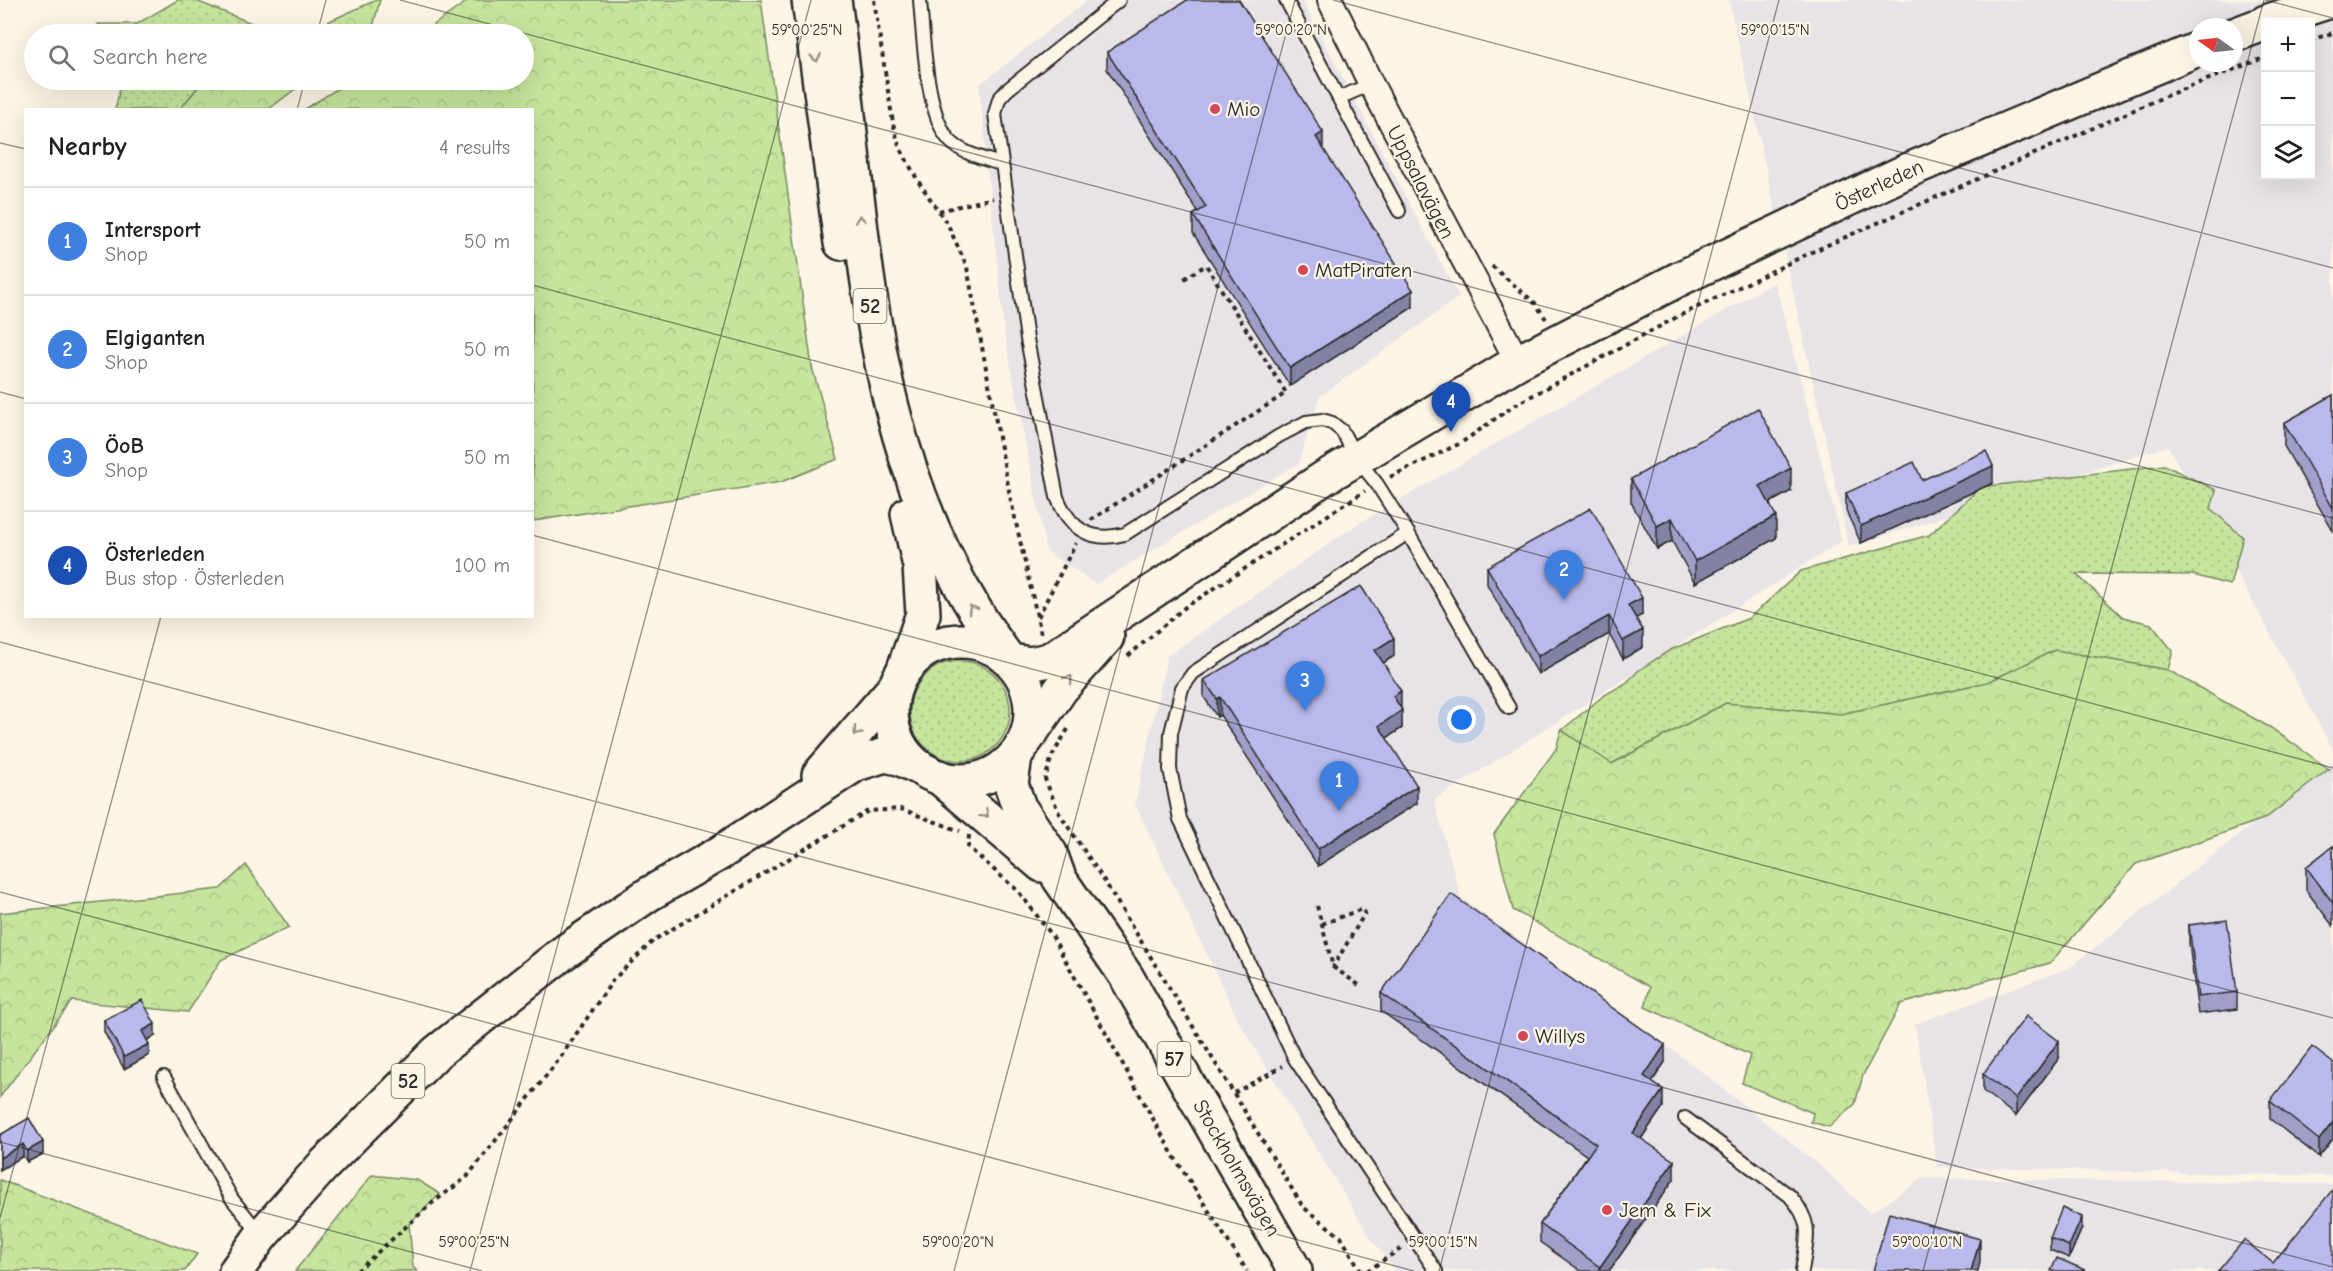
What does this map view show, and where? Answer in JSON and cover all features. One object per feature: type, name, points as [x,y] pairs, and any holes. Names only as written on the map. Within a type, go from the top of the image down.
[{"type":"main road","name":"52","points":[[809,0],[846,272],[875,403],[916,540],[920,566],[923,614],[899,680],[891,714],[898,741],[915,763],[933,775]]},
{"type":"main road","name":"52","points":[[236,1271],[261,1236],[329,1160],[437,1052],[489,1008],[562,953],[649,894],[720,853],[855,764],[873,756],[899,758],[933,775],[952,780],[983,777],[1005,765],[1019,750],[1029,731],[1031,703],[1023,677],[979,621],[951,571],[928,523],[904,458],[885,386],[871,312],[834,0]]},
{"type":"main road","points":[[2281,18],[2333,0]]},
{"type":"main road","points":[[2243,32],[2261,25]]},
{"type":"main road","name":"Österleden","points":[[1008,659],[1030,664],[1049,660],[1138,602],[1198,559],[1357,459],[1518,362],[1556,342],[1681,278],[1909,170],[2189,53]]},
{"type":"main road","name":"Österleden","points":[[1019,750],[1061,689],[1138,602]]},
{"type":"main road","name":"52","points":[[796,801],[899,680],[914,658],[925,650],[961,640],[985,645],[1008,659]]},
{"type":"main road","name":"Stockholmsvägen","points":[[1019,750],[1011,784],[1014,796],[1050,853],[1059,878],[1126,976],[1288,1258],[1309,1271]]},
{"type":"main road","name":"Stockholmsvägen","points":[[933,775],[1059,878]]},
{"type":"street","name":"Uppsalavägen","points":[[1330,0],[1371,84],[1518,362]]},
{"type":"lane","points":[[920,0],[934,109],[944,134],[960,149],[1000,164]]},
{"type":"lane","points":[[1119,0],[1007,90],[999,99],[995,114],[1000,164],[1027,339],[1057,497],[1069,519],[1082,531],[1101,536],[1125,534],[1168,504],[1306,422],[1322,420],[1332,423],[1342,431],[1357,459],[1377,484],[1408,533],[1509,708]]},
{"type":"lane","points":[[1286,0],[1399,211]]},
{"type":"lane","points":[[1339,98],[1371,84]]},
{"type":"lane","points":[[1408,533],[1193,673],[1182,688],[1175,708],[1170,769],[1179,819],[1295,1059],[1436,1271]]},
{"type":"lane","points":[[164,1077],[232,1199],[261,1236]]},
{"type":"lane","points":[[1685,1118],[1790,1196],[1804,1212],[1807,1232],[1802,1271]]},
{"type":"path","points":[[874,0],[893,123],[899,146],[958,246],[972,286],[1010,496],[1042,641]]},
{"type":"path","points":[[2315,38],[2333,33]]},
{"type":"path","points":[[1127,656],[1184,608],[1377,484],[1461,443],[1515,405],[1677,317],[1814,251],[2168,95],[2261,59]]},
{"type":"path","points":[[938,211],[1005,195]]},
{"type":"path","points":[[1037,618],[1082,531],[1094,516],[1286,393],[1206,265],[1184,279]]},
{"type":"path","points":[[1491,265],[1536,304],[1572,373]]},
{"type":"path","points":[[1069,728],[1047,767],[1047,788],[1059,813],[1105,882],[1303,1207],[1341,1238],[1361,1271]]},
{"type":"path","points":[[357,1271],[431,1204],[467,1178],[560,1058],[613,980],[654,940],[868,811],[901,809],[969,834],[968,847],[1018,891],[1036,912],[1072,972],[1173,1155],[1247,1271]]},
{"type":"path","points":[[1317,906],[1333,967],[1359,985]]},
{"type":"path","points":[[1322,924],[1362,909],[1365,913],[1333,967]]},
{"type":"path","points":[[1233,1093],[1295,1059]]},
{"type":"path","points":[[1367,1271],[1415,1239]]},
{"type":"shaded area","points":[[1088,0],[1302,0],[1459,297],[1319,397],[1299,463],[1096,584],[1046,551],[1004,331],[979,85]]},
{"type":"shaded area","points":[[1729,0],[2333,0],[2333,750],[2168,446],[1849,547]]},
{"type":"shaded area","points":[[1775,282],[1842,541],[1434,800],[1461,898],[1696,1067],[1825,1170],[1870,1213],[1923,1178],[2333,1184],[2333,1271],[1395,1271],[1372,1240],[1241,1026],[1135,804],[1167,656],[1356,525]]},
{"type":"shaded area","points":[[2333,761],[2333,1176],[1937,1167],[1915,1024],[2069,968]]},
{"type":"green space","points":[[178,0],[194,0],[253,24],[137,24]]},
{"type":"green space","points":[[376,0],[380,0],[374,24],[323,24]]},
{"type":"green space","points":[[469,0],[761,0],[812,367],[838,459],[781,482],[534,521],[534,108],[307,108],[335,90],[534,90],[534,24],[435,24]]},
{"type":"green space","points":[[120,90],[196,90],[181,108],[115,108]]},
{"type":"green space","points":[[196,90],[294,90],[270,108],[181,108]]},
{"type":"green space","points":[[2164,465],[2216,490],[2211,509],[2243,537],[2230,585],[2193,575],[2076,574],[2123,617],[2151,624],[2173,651],[2168,670],[2055,650],[1988,682],[1841,714],[1726,703],[1611,764],[1562,730],[1603,696],[1626,683],[1639,670],[1670,650],[1749,618],[1801,571],[1929,535],[1981,487]]},
{"type":"green space","points":[[2055,650],[2168,670],[2271,728],[2329,769],[2266,818],[2136,864],[2050,963],[1901,1004],[1863,1075],[1855,1104],[1829,1127],[1811,1122],[1813,1113],[1742,1083],[1750,1055],[1645,1007],[1650,987],[1513,910],[1494,834],[1556,749],[1561,730],[1612,764],[1726,703],[1841,714],[1988,682]]},
{"type":"green space","points":[[960,661],[988,669],[1002,683],[1010,711],[1002,739],[988,753],[960,761],[932,753],[918,739],[910,711],[918,683],[932,669]]},
{"type":"green space","points":[[246,865],[289,927],[221,960],[188,1012],[72,1001],[0,1097],[0,913],[220,889]]},
{"type":"green space","points":[[372,1175],[417,1180],[440,1194],[409,1224],[413,1267],[417,1271],[295,1271]]},
{"type":"green space","points":[[0,1180],[197,1254],[185,1271],[0,1271]]},
{"type":"building","points":[[1187,0],[1239,0],[1323,132],[1316,137],[1413,290],[1290,368],[1193,215],[1206,207],[1107,52]]},
{"type":"building","points":[[2333,395],[2333,508],[2284,423]]},
{"type":"building","points":[[1758,408],[1791,468],[1760,486],[1776,516],[1695,561],[1672,518],[1657,526],[1631,479]]},
{"type":"building","points":[[1986,451],[1993,466],[1861,526],[1846,493],[1914,462],[1922,480]]},
{"type":"building","points":[[1591,508],[1642,598],[1628,605],[1643,630],[1623,641],[1609,616],[1538,656],[1487,567]]},
{"type":"building","points":[[1361,586],[1394,638],[1375,650],[1401,691],[1393,696],[1402,710],[1379,726],[1417,786],[1318,849],[1220,697],[1217,699],[1204,680]]},
{"type":"building","points":[[2333,846],[2333,903],[2306,867]]},
{"type":"building","name":"Willys","points":[[1451,894],[1665,1045],[1644,1076],[1663,1090],[1633,1133],[1674,1161],[1600,1267],[1540,1224],[1596,1144],[1381,993]]},
{"type":"building","points":[[2227,920],[2237,992],[2198,997],[2189,925]]},
{"type":"building","points":[[142,1000],[155,1024],[142,1031],[149,1044],[124,1057],[104,1020]]},
{"type":"building","points":[[2026,1016],[2059,1041],[2016,1099],[1983,1074]]},
{"type":"building","points":[[2312,1047],[2333,1063],[2333,1122],[2319,1140],[2270,1101]]},
{"type":"building","points":[[29,1118],[43,1142],[27,1151],[23,1144],[0,1158],[0,1135]]},
{"type":"building","points":[[2333,1189],[2333,1271],[2218,1271],[2244,1240],[2273,1263]]},
{"type":"building","points":[[2062,1208],[2082,1217],[2069,1246],[2050,1238]]},
{"type":"building","points":[[1889,1213],[1980,1239],[1971,1271],[1873,1271]]},
{"type":"building","points":[[2057,1258],[2085,1270],[2051,1271]]},
{"type":"place","name":"Mio","points":[[1215,109]]},
{"type":"place","name":"MatPiraten","points":[[1303,270]]},
{"type":"place","name":"Österleden","points":[[1451,432]]},
{"type":"place","name":"Elgiganten","points":[[1564,600]]},
{"type":"place","name":"ÖoB","points":[[1305,711]]},
{"type":"place","name":"Intersport","points":[[1339,811]]},
{"type":"place","name":"Willys","points":[[1523,1036]]},
{"type":"place","name":"Jem & Fix","points":[[1607,1210]]}]
